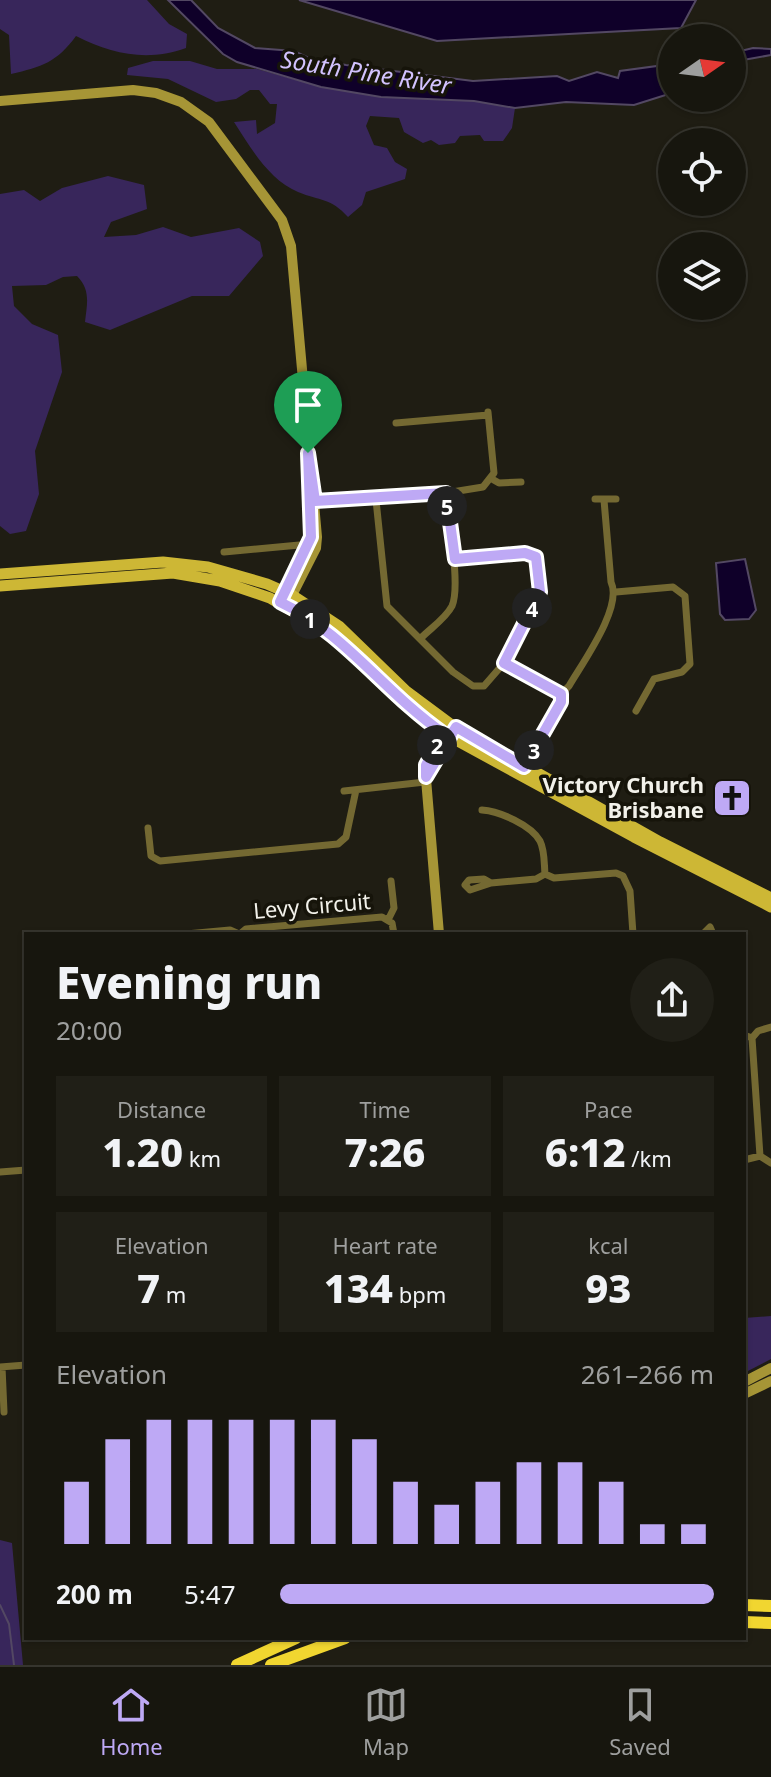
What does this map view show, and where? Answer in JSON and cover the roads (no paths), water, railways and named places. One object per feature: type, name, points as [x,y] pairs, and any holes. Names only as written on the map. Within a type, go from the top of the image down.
[{"type":"highway","points":[[746,1605],[771,1606]]},
{"type":"highway","points":[[746,1622],[771,1623]]},
{"type":"highway","points":[[275,1663],[339,1640]]},
{"type":"highway","points":[[237,1665],[276,1643]]},
{"type":"main road","points":[[0,574],[177,563],[224,570],[286,598],[349,634],[450,730],[677,860],[771,907]]},
{"type":"main road","points":[[0,586],[173,573],[286,598]]},
{"type":"main road","points":[[450,730],[771,898]]},
{"type":"street","points":[[0,101],[142,91],[174,99],[196,111],[227,146],[288,232],[312,502],[312,544],[286,598]]},
{"type":"street","points":[[396,423],[488,414],[492,479]]},
{"type":"street","points":[[312,502],[446,493],[483,487],[492,479]]},
{"type":"street","points":[[492,479],[499,483],[521,482]]},
{"type":"street","points":[[421,638],[452,607],[455,559],[446,493]]},
{"type":"street","points":[[524,767],[561,702],[561,694],[569,686],[610,612],[616,592],[611,582],[600,500],[616,499]]},
{"type":"street","points":[[376,500],[387,606],[421,638],[429,650],[473,686],[489,684],[504,663],[540,592],[539,561],[525,553],[455,559]]},
{"type":"street","points":[[224,552],[312,544]]},
{"type":"street","points":[[616,592],[673,587],[685,596],[690,664],[682,672],[654,679],[636,711]]},
{"type":"street","points":[[504,663],[561,694]]},
{"type":"street","points":[[439,932],[426,765],[450,730]]},
{"type":"street","points":[[344,791],[426,780]]},
{"type":"street","points":[[148,828],[151,856],[160,861],[338,844],[346,837],[356,790]]},
{"type":"street","points":[[482,810],[493,811],[536,835],[543,849],[545,874]]},
{"type":"street","points":[[545,874],[554,878],[616,873],[623,876],[629,885],[633,932]]},
{"type":"street","points":[[491,883],[536,879],[545,874]]},
{"type":"street","name":"Levy Circuit","points":[[391,881],[394,908],[389,918],[393,932]]},
{"type":"street","name":"Levy Circuit","points":[[242,932],[246,929],[389,918]]},
{"type":"street","name":"Levy Circuit","points":[[208,932],[235,932]]},
{"type":"street","points":[[760,1156],[748,1036],[771,1027]]},
{"type":"street","points":[[746,1160],[760,1156],[771,1163]]},
{"type":"street","points":[[0,1172],[24,1170]]},
{"type":"street","points":[[4,1412],[1,1367],[24,1365]]},
{"type":"street","points":[[746,1381],[771,1368]]},
{"type":"street","points":[[746,1393],[771,1381]]},
{"type":"water","name":"South Pine River","points":[[168,0],[191,0],[218,28],[255,48],[294,51],[309,58],[346,65],[473,81],[557,76],[569,81],[597,72],[618,78],[620,71],[658,66],[658,97],[634,105],[566,102],[515,108],[474,101],[381,97],[321,87],[237,62],[223,54]]},
{"type":"water","points":[[299,0],[696,0],[683,24],[658,24],[658,29],[437,41]]},
{"type":"water","points":[[771,49],[771,55],[746,59],[746,50]]},
{"type":"water","points":[[745,559],[756,610],[749,619],[725,620],[720,614],[716,563]]},
{"type":"waterway","points":[[0,1605],[9,1624],[14,1665]]},
{"type":"place","name":"Victory Church Brisbane","points":[[732,798]]}]
